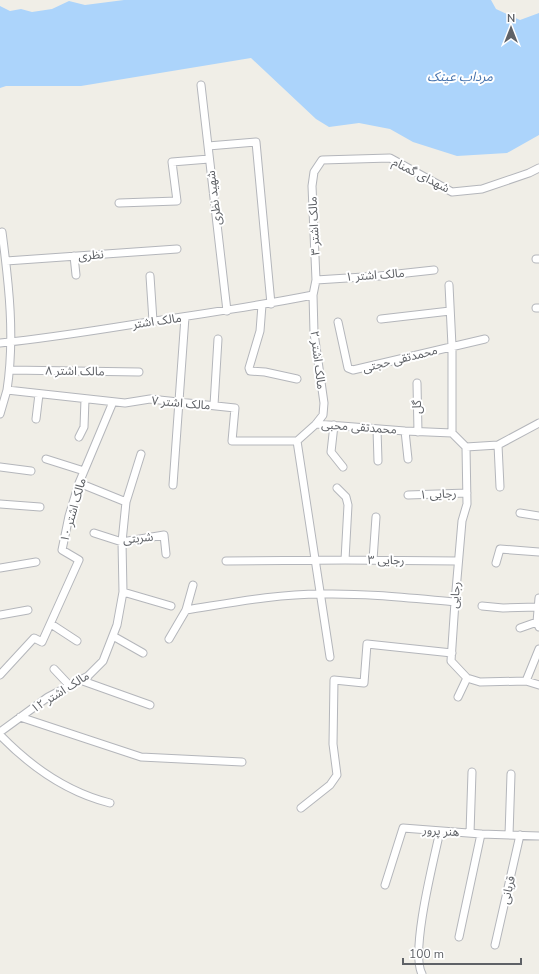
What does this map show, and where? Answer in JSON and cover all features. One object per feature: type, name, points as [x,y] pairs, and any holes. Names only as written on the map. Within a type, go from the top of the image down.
[{"type":"street","name":"شهید نظری","points":[[201,85],[227,311]]},
{"type":"street","points":[[208,146],[256,142],[271,304]]},
{"type":"street","name":"شهدای گمنام","points":[[322,160],[390,158],[452,192],[482,189],[529,173],[539,168]]},
{"type":"street","points":[[119,203],[176,201],[172,162],[209,159]]},
{"type":"street","name":"مالک اشتر ۳","points":[[313,295],[316,280],[312,186],[314,172],[322,160]]},
{"type":"street","points":[[0,414],[7,390],[10,370],[11,342],[10,306],[2,232]]},
{"type":"street","name":"نظری","points":[[6,261],[177,249]]},
{"type":"street","points":[[74,256],[76,275]]},
{"type":"street","name":"مالک اشتر ۱","points":[[316,280],[379,276],[434,270]]},
{"type":"street","points":[[150,276],[153,321]]},
{"type":"street","name":"محمدتقی حجتی","points":[[449,285],[452,346],[452,433]]},
{"type":"street","name":"مالک اشتر","points":[[0,343],[36,340],[153,321],[227,311],[313,295]]},
{"type":"street","name":"مالک اشتر ۲","points":[[313,295],[314,332],[324,403],[323,415],[316,424]]},
{"type":"street","points":[[262,305],[260,331],[249,368],[250,371],[265,372],[297,379]]},
{"type":"street","points":[[381,319],[450,311]]},
{"type":"street","points":[[173,485],[185,317]]},
{"type":"street","name":"محمدتقی حجتی","points":[[338,322],[348,368],[353,370],[452,346]]},
{"type":"street","points":[[214,405],[218,339]]},
{"type":"street","points":[[452,346],[485,339]]},
{"type":"street","name":"مالک اشتر ۸","points":[[10,370],[139,372]]},
{"type":"street","name":"گل","points":[[417,383],[418,432]]},
{"type":"street","name":"مالک اشتر ۷","points":[[7,390],[125,403],[150,399],[235,408],[232,441],[297,441]]},
{"type":"street","points":[[36,419],[39,394]]},
{"type":"street","points":[[79,437],[84,427],[85,399]]},
{"type":"street","name":"مالک اشتر ۱۰","points":[[0,675],[34,638],[42,642],[79,560],[62,550],[69,516],[79,483],[113,402]]},
{"type":"street","points":[[452,433],[466,447],[498,445],[539,423]]},
{"type":"street","name":"محمدتقی محبی","points":[[297,441],[316,424],[418,432],[452,433]]},
{"type":"street","points":[[334,425],[331,452],[343,467]]},
{"type":"street","points":[[377,429],[378,461]]},
{"type":"street","points":[[405,431],[408,459]]},
{"type":"street","points":[[297,441],[330,657]]},
{"type":"street","points":[[498,445],[500,487]]},
{"type":"street","name":"رجایی","points":[[466,447],[467,504],[462,521],[454,602],[452,660],[467,678]]},
{"type":"street","name":"مالک اشتر ۱۲","points":[[0,733],[48,697],[88,676],[103,660],[117,625],[123,592],[122,542],[126,502],[141,454]]},
{"type":"street","points":[[46,459],[84,471]]},
{"type":"street","points":[[0,467],[31,471]]},
{"type":"street","points":[[79,483],[126,502]]},
{"type":"street","points":[[337,488],[346,497],[348,505],[345,560]]},
{"type":"street","name":"رجایی ۱","points":[[408,495],[467,492]]},
{"type":"street","points":[[0,504],[40,507]]},
{"type":"street","points":[[520,513],[539,516]]},
{"type":"street","points":[[373,560],[376,517]]},
{"type":"street","name":"شربتی","points":[[94,533],[122,542],[164,535],[166,554]]},
{"type":"street","points":[[496,563],[500,549],[539,552]]},
{"type":"street","name":"رجایی ۳","points":[[226,560],[458,561]]},
{"type":"street","points":[[0,565],[36,562]]},
{"type":"street","points":[[169,639],[186,610],[193,585]]},
{"type":"street","points":[[123,592],[171,606]]},
{"type":"street","points":[[186,610],[263,598],[321,594],[383,596],[454,602]]},
{"type":"street","points":[[520,628],[538,625],[539,598]]},
{"type":"street","points":[[482,606],[503,608],[538,607]]},
{"type":"street","points":[[0,615],[28,610]]},
{"type":"street","points":[[51,624],[77,641]]},
{"type":"street","points":[[113,636],[143,653]]},
{"type":"street","points":[[301,808],[330,786],[337,775],[333,744],[334,680],[364,683],[367,644],[452,653]]},
{"type":"street","points":[[526,681],[539,649]]},
{"type":"street","points":[[54,669],[70,686]]},
{"type":"street","points":[[458,697],[467,678],[480,682],[526,681],[539,685]]},
{"type":"street","points":[[80,680],[150,705]]},
{"type":"street","points":[[20,717],[141,757],[242,762]]},
{"type":"street","points":[[0,733],[30,763],[67,788],[84,796],[110,803]]},
{"type":"street","points":[[470,833],[472,772]]},
{"type":"street","points":[[509,835],[511,774]]},
{"type":"street","name":"هنر پرور","points":[[384,885],[403,828],[481,834],[539,836]]},
{"type":"street","points":[[422,974],[419,968],[419,934],[440,831]]},
{"type":"street","points":[[459,937],[481,834]]},
{"type":"street","name":"قربانی","points":[[495,945],[520,836]]},
{"type":"water","name":"مرداب عینک","points":[[124,0],[491,0],[496,9],[520,20],[539,13],[539,135],[507,153],[457,156],[413,142],[390,129],[359,123],[329,127],[316,119],[251,58],[81,86],[6,86],[0,88],[0,6],[10,11],[21,9],[32,12],[52,9],[69,1],[85,5]]}]
